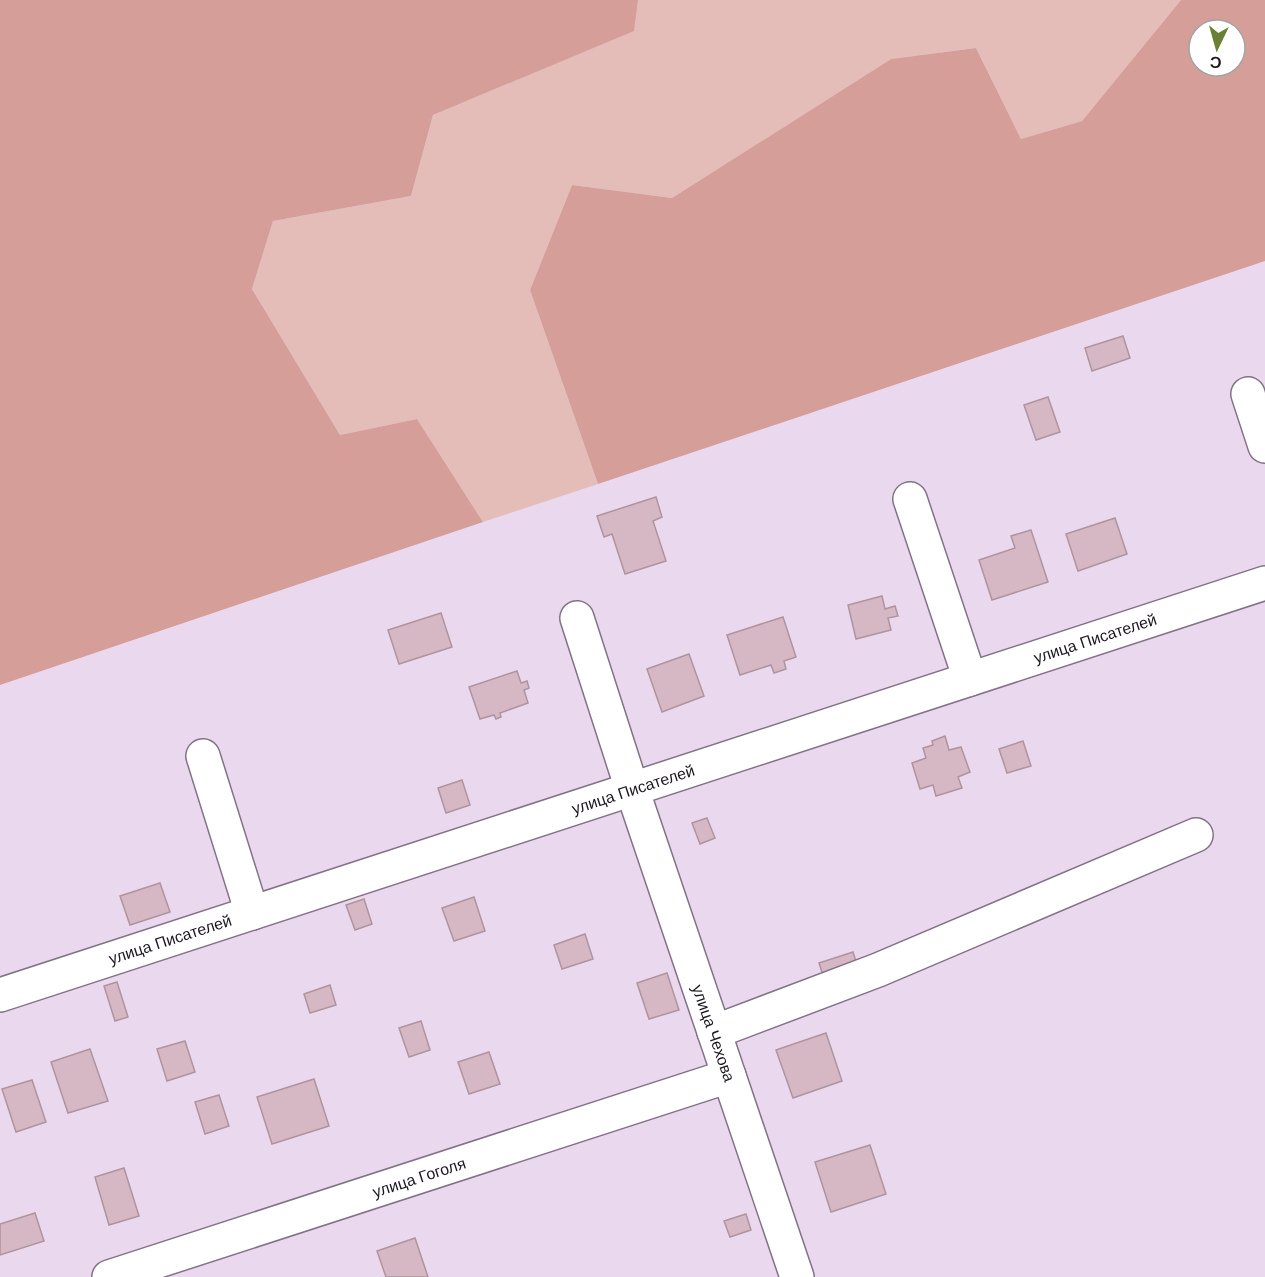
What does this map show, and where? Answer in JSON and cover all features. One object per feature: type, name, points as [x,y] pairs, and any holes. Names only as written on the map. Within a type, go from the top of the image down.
[{"type":"street","points":[[1248,394],[1265,446]]},
{"type":"street","points":[[910,499],[970,679]]},
{"type":"street","name":"улица Писателей","points":[[0,995],[1265,583]]},
{"type":"street","name":"улица Чехова","points":[[577,618],[632,789],[797,1277]]},
{"type":"street","points":[[203,756],[252,913]]},
{"type":"street","points":[[714,1032],[878,970],[1196,835]]},
{"type":"street","name":"улица Гоголя","points":[[109,1277],[729,1076]]},
{"type":"shaded area","points":[[0,0],[638,0],[634,31],[433,115],[411,196],[273,221],[252,289],[340,435],[417,419],[483,522],[0,685]]},
{"type":"shaded area","points":[[638,0],[1181,0],[1082,121],[1021,139],[976,48],[891,59],[672,198],[572,185],[530,290],[598,484],[483,522],[417,419],[340,435],[252,289],[273,221],[411,196],[433,115],[633,31]]},
{"type":"shaded area","points":[[1181,0],[1265,0],[1265,261],[598,484],[530,290],[572,185],[672,198],[891,59],[976,48],[1021,139],[1082,121]]},
{"type":"building","points":[[1123,336],[1130,358],[1092,371],[1085,348]]},
{"type":"building","points":[[1048,397],[1060,432],[1036,440],[1024,405]]},
{"type":"building","points":[[656,497],[662,517],[653,521],[666,561],[625,574],[612,534],[604,537],[597,516]]},
{"type":"building","points":[[1115,518],[1127,554],[1078,571],[1066,534]]},
{"type":"building","points":[[1031,530],[1048,582],[992,600],[979,560],[1015,548],[1011,536]]},
{"type":"building","points":[[882,596],[885,609],[895,606],[898,616],[888,618],[891,630],[856,639],[848,605]]},
{"type":"building","points":[[441,613],[452,647],[399,664],[388,630]]},
{"type":"building","points":[[783,617],[796,657],[784,661],[786,669],[774,673],[771,665],[740,675],[727,635]]},
{"type":"building","points":[[689,654],[704,696],[662,712],[647,669]]},
{"type":"building","points":[[517,671],[521,683],[527,681],[529,688],[524,690],[528,703],[500,713],[501,717],[496,719],[494,715],[480,719],[469,687]]},
{"type":"building","points":[[945,736],[949,750],[961,747],[970,772],[958,777],[962,788],[936,796],[933,785],[920,789],[912,763],[926,758],[923,748],[933,745],[932,741]]},
{"type":"building","points":[[1023,741],[1031,766],[1007,773],[999,749]]},
{"type":"building","points":[[462,780],[470,805],[446,813],[438,788]]},
{"type":"building","points":[[707,818],[715,838],[700,844],[692,823]]},
{"type":"building","points":[[160,883],[170,912],[130,925],[120,896]]},
{"type":"building","points":[[474,897],[485,931],[454,941],[442,908]]},
{"type":"building","points":[[364,899],[372,924],[355,930],[346,905]]},
{"type":"building","points":[[585,934],[593,959],[562,969],[554,945]]},
{"type":"building","points":[[853,952],[860,974],[826,985],[819,963]]},
{"type":"building","points":[[667,973],[679,1010],[649,1019],[637,983]]},
{"type":"building","points":[[117,982],[128,1017],[115,1021],[104,986]]},
{"type":"building","points":[[330,985],[336,1005],[310,1013],[304,994]]},
{"type":"building","points":[[421,1021],[430,1050],[409,1057],[399,1028]]},
{"type":"building","points":[[826,1033],[842,1081],[793,1098],[776,1050]]},
{"type":"building","points":[[185,1041],[195,1072],[167,1081],[157,1049]]},
{"type":"building","points":[[90,1049],[108,1101],[68,1113],[51,1062]]},
{"type":"building","points":[[489,1052],[500,1084],[469,1094],[458,1062]]},
{"type":"building","points":[[314,1079],[329,1126],[272,1144],[257,1097]]},
{"type":"building","points":[[32,1080],[46,1122],[16,1132],[2,1089]]},
{"type":"building","points":[[219,1095],[229,1126],[205,1134],[195,1102]]},
{"type":"building","points":[[870,1145],[886,1194],[831,1212],[815,1162]]},
{"type":"building","points":[[124,1168],[139,1216],[109,1225],[95,1177]]},
{"type":"building","points":[[35,1213],[44,1241],[0,1255],[0,1224]]},
{"type":"building","points":[[746,1214],[751,1230],[730,1237],[724,1221]]},
{"type":"building","points":[[415,1238],[428,1277],[386,1277],[377,1251]]}]
